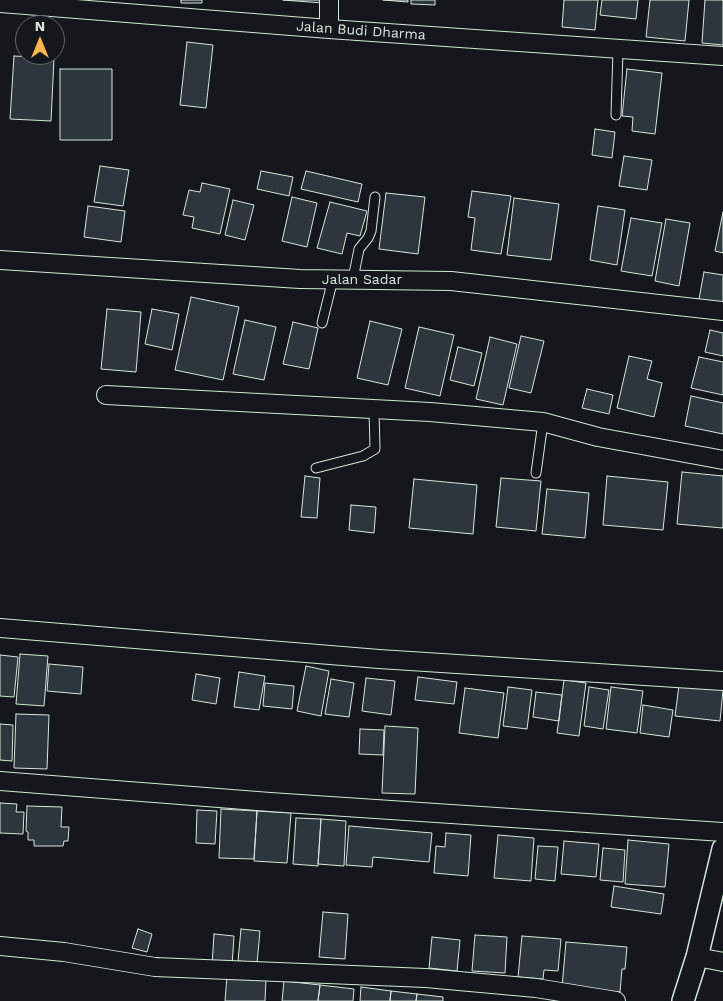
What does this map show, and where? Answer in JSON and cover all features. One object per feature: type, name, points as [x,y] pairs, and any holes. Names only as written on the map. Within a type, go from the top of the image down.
[{"type":"street","points":[[329,0],[329,29]]},
{"type":"street","name":"Jalan Budi Dharma","points":[[0,3],[329,29],[723,56]]},
{"type":"street","name":"Jalan Sadar","points":[[0,260],[300,279],[451,281],[723,311]]},
{"type":"street","points":[[106,396],[430,412],[542,422],[598,437],[721,460]]},
{"type":"street","points":[[0,628],[388,659],[723,681]]},
{"type":"street","points":[[0,781],[270,802],[723,832]]},
{"type":"street","points":[[683,1001],[697,957],[723,849]]},
{"type":"street","points":[[0,946],[64,952],[155,967],[426,978],[536,988],[616,1001]]},
{"type":"street","points":[[697,957],[723,962]]},
{"type":"lane","points":[[616,115],[618,50]]},
{"type":"lane","points":[[354,280],[359,249],[371,231],[375,197]]},
{"type":"lane","points":[[322,323],[333,280]]},
{"type":"lane","points":[[316,468],[363,456],[375,449],[374,410]]},
{"type":"lane","points":[[536,473],[542,422]]},
{"type":"building","points":[[181,0],[202,0],[202,3],[181,3]]},
{"type":"building","points":[[283,0],[323,0],[323,3]]},
{"type":"building","points":[[383,0],[408,0],[408,2]]},
{"type":"building","points":[[411,0],[435,0],[435,5],[411,4]]},
{"type":"building","points":[[564,0],[598,0],[595,30],[562,27]]},
{"type":"building","points":[[602,0],[638,0],[636,19],[600,15]]},
{"type":"building","points":[[650,0],[689,0],[685,41],[646,37]]},
{"type":"building","points":[[705,0],[723,0],[723,45],[702,43]]},
{"type":"building","points":[[187,42],[213,45],[206,108],[180,105]]},
{"type":"building","points":[[14,56],[15,65],[54,65],[51,121],[10,119]]},
{"type":"building","points":[[60,69],[112,69],[112,140],[60,140]]},
{"type":"building","points":[[627,69],[662,73],[655,134],[632,131],[633,117],[622,116]]},
{"type":"building","points":[[595,129],[615,132],[612,158],[592,155]]},
{"type":"building","points":[[624,156],[652,160],[647,190],[619,186]]},
{"type":"building","points":[[100,166],[129,170],[123,206],[94,202]]},
{"type":"building","points":[[261,171],[293,177],[289,196],[257,189]]},
{"type":"building","points":[[306,171],[362,184],[358,202],[301,189]]},
{"type":"building","points":[[202,183],[230,189],[220,234],[192,228],[194,217],[183,215],[189,190],[200,192]]},
{"type":"building","points":[[472,191],[511,196],[501,254],[471,250],[475,218],[468,217]]},
{"type":"building","points":[[386,193],[425,197],[418,254],[379,249]]},
{"type":"building","points":[[292,197],[317,203],[307,247],[282,241]]},
{"type":"building","points":[[514,198],[559,204],[551,260],[507,255]]},
{"type":"building","points":[[233,200],[254,205],[245,240],[225,235]]},
{"type":"building","points":[[330,202],[367,211],[360,236],[347,233],[342,254],[317,248]]},
{"type":"building","points":[[88,206],[125,211],[121,242],[84,237]]},
{"type":"building","points":[[598,206],[625,210],[617,265],[590,260]]},
{"type":"building","points":[[723,212],[723,253],[715,251]]},
{"type":"building","points":[[631,218],[662,223],[652,276],[621,271]]},
{"type":"building","points":[[666,219],[690,223],[679,286],[655,281]]},
{"type":"building","points":[[704,272],[723,275],[723,304],[699,299]]},
{"type":"building","points":[[191,297],[239,307],[223,380],[175,370]]},
{"type":"building","points":[[107,309],[141,312],[136,372],[101,369]]},
{"type":"building","points":[[152,309],[179,314],[172,350],[145,344]]},
{"type":"building","points":[[245,320],[276,327],[264,380],[233,374]]},
{"type":"building","points":[[370,321],[402,329],[388,385],[357,378]]},
{"type":"building","points":[[293,322],[318,328],[309,369],[283,364]]},
{"type":"building","points":[[419,327],[454,335],[440,396],[405,388]]},
{"type":"building","points":[[710,330],[723,333],[723,356],[705,352]]},
{"type":"building","points":[[521,336],[544,341],[531,393],[509,388]]},
{"type":"building","points":[[490,337],[517,344],[503,405],[476,399]]},
{"type":"building","points":[[458,347],[482,353],[474,386],[450,380]]},
{"type":"building","points":[[629,356],[652,361],[647,379],[662,383],[654,417],[617,408]]},
{"type":"building","points":[[699,357],[723,362],[723,395],[691,388]]},
{"type":"building","points":[[587,389],[613,395],[609,414],[582,408]]},
{"type":"building","points":[[691,396],[723,403],[723,434],[685,426]]},
{"type":"building","points":[[682,472],[723,476],[723,528],[677,524]]},
{"type":"building","points":[[305,476],[320,478],[317,518],[301,517]]},
{"type":"building","points":[[607,476],[668,482],[663,530],[603,525]]},
{"type":"building","points":[[501,478],[541,481],[536,531],[496,527]]},
{"type":"building","points":[[414,479],[477,485],[473,534],[409,528]]},
{"type":"building","points":[[547,489],[589,493],[585,538],[542,534]]},
{"type":"building","points":[[351,505],[376,507],[374,533],[349,530]]},
{"type":"building","points":[[20,654],[48,656],[44,706],[16,704]]},
{"type":"building","points":[[0,655],[18,657],[14,697],[0,696]]},
{"type":"building","points":[[49,664],[83,667],[81,694],[47,691]]},
{"type":"building","points":[[306,666],[329,671],[321,716],[297,711]]},
{"type":"building","points":[[239,672],[265,676],[259,710],[234,707]]},
{"type":"building","points":[[196,674],[220,678],[216,704],[192,700]]},
{"type":"building","points":[[418,677],[457,682],[454,704],[415,700]]},
{"type":"building","points":[[366,678],[395,681],[391,715],[362,711]]},
{"type":"building","points":[[331,679],[354,683],[349,717],[325,714]]},
{"type":"building","points":[[564,680],[586,683],[579,736],[557,733]]},
{"type":"building","points":[[265,683],[294,686],[292,709],[263,706]]},
{"type":"building","points":[[679,685],[723,690],[720,721],[675,716]]},
{"type":"building","points":[[508,687],[532,690],[527,729],[503,726]]},
{"type":"building","points":[[589,687],[609,690],[603,729],[584,726]]},
{"type":"building","points":[[611,687],[643,691],[637,733],[606,729]]},
{"type":"building","points":[[465,688],[504,693],[498,738],[459,733]]},
{"type":"building","points":[[536,692],[562,695],[559,721],[533,717]]},
{"type":"building","points":[[643,705],[673,710],[669,737],[640,733]]},
{"type":"building","points":[[16,714],[49,715],[47,769],[14,768]]},
{"type":"building","points":[[0,724],[13,725],[12,761],[0,760]]},
{"type":"building","points":[[385,726],[418,728],[415,794],[382,793]]},
{"type":"building","points":[[360,729],[384,730],[383,755],[359,754]]},
{"type":"building","points":[[0,803],[17,804],[16,812],[24,812],[23,834],[0,833]]},
{"type":"building","points":[[27,806],[62,807],[61,827],[69,827],[68,841],[64,841],[63,846],[34,846],[34,840],[28,840],[28,832],[26,831]]},
{"type":"building","points":[[221,809],[257,811],[254,859],[219,858]]},
{"type":"building","points":[[197,810],[217,811],[215,844],[196,843]]},
{"type":"building","points":[[257,811],[291,813],[287,863],[254,861]]},
{"type":"building","points":[[296,818],[321,819],[318,866],[293,864]]},
{"type":"building","points":[[321,819],[346,821],[344,866],[318,864]]},
{"type":"building","points":[[349,826],[432,833],[429,862],[373,857],[372,867],[346,865]]},
{"type":"building","points":[[446,833],[471,835],[468,876],[434,873],[436,846],[445,847]]},
{"type":"building","points":[[498,835],[534,838],[531,881],[494,878]]},
{"type":"building","points":[[628,840],[669,844],[665,887],[625,884]]},
{"type":"building","points":[[564,841],[599,844],[596,877],[561,874]]},
{"type":"building","points":[[538,846],[558,847],[555,881],[535,879]]},
{"type":"building","points":[[603,848],[625,850],[623,882],[600,880]]},
{"type":"building","points":[[614,886],[664,894],[661,914],[611,907]]},
{"type":"building","points":[[323,912],[348,914],[345,959],[319,957]]},
{"type":"building","points":[[138,929],[152,934],[147,952],[132,948]]},
{"type":"building","points":[[241,929],[260,931],[257,963],[238,961]]},
{"type":"building","points":[[214,934],[234,936],[232,966],[212,965]]},
{"type":"building","points":[[475,935],[507,937],[505,973],[472,971]]},
{"type":"building","points":[[522,936],[561,939],[558,971],[544,970],[543,979],[518,977]]},
{"type":"building","points":[[432,937],[460,940],[457,971],[429,968]]},
{"type":"building","points":[[566,942],[627,947],[625,969],[622,969],[620,992],[562,987]]},
{"type":"building","points":[[227,976],[266,979],[265,1001],[225,1001]]},
{"type":"building","points":[[284,981],[320,985],[318,1001],[282,1001]]},
{"type":"building","points":[[320,985],[354,989],[353,1001],[318,1001]]},
{"type":"building","points":[[361,987],[391,991],[390,1001],[360,1001]]},
{"type":"building","points":[[391,991],[417,994],[416,1001],[390,1001]]},
{"type":"building","points":[[417,994],[443,997],[443,1001],[416,1001]]}]
